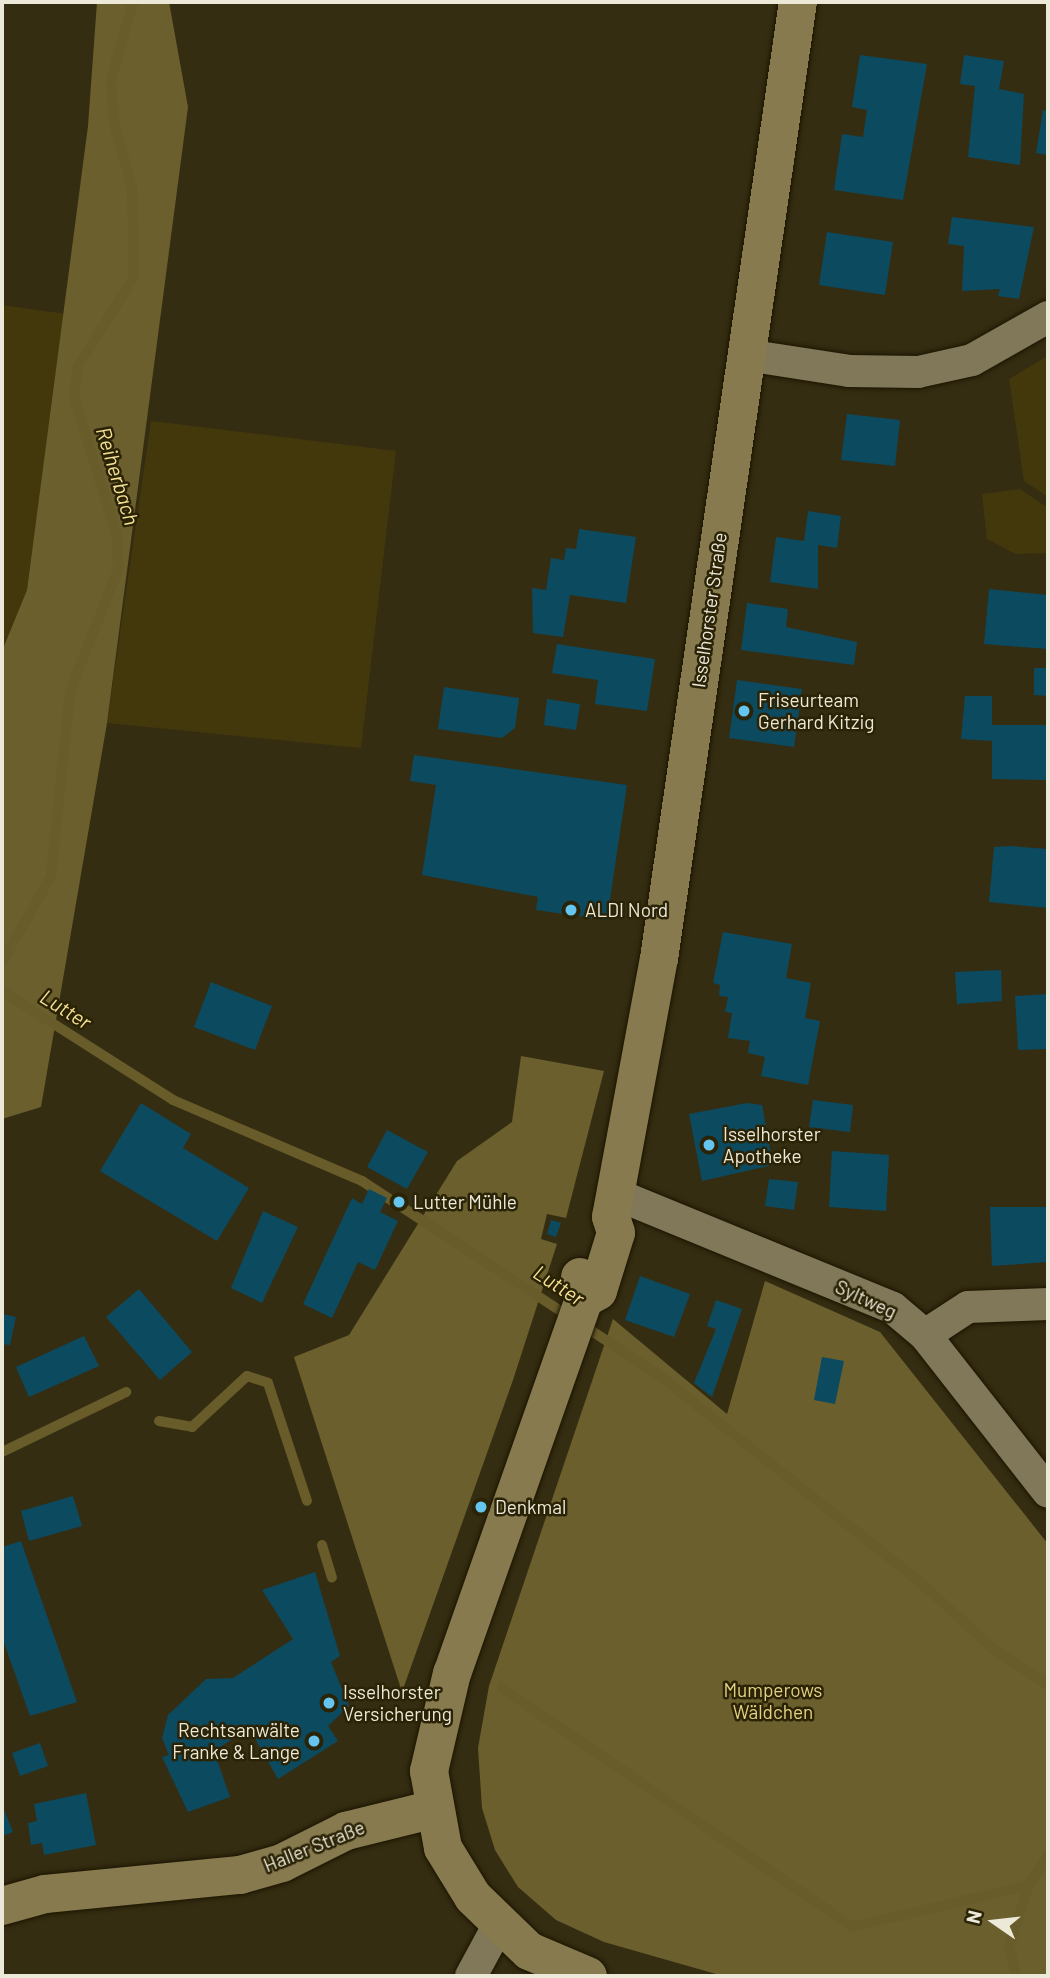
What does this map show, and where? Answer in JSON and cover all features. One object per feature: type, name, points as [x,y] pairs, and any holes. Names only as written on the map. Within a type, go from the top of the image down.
[{"type":"street","name":"Isselhorster Straße","points":[[431,1810],[433,1736],[452,1673],[584,1299],[578,1286],[596,1228],[615,1206],[659,959],[798,2]]},
{"type":"street","points":[[746,355],[849,371],[918,372],[972,360],[1048,317]]},
{"type":"street","name":"Syltweg","points":[[615,1206],[893,1308],[925,1335],[1048,1492]]},
{"type":"street","points":[[925,1335],[968,1307],[1048,1304]]},
{"type":"street","points":[[431,1810],[443,1848],[498,1926],[529,1951],[588,1976]]},
{"type":"street","name":"Haller Straße","points":[[2,1906],[45,1894],[240,1875],[282,1863],[368,1824],[431,1810]]},
{"type":"street","points":[[471,1976],[498,1926]]},
{"type":"shaded area","points":[[2,305],[66,314],[27,590],[2,651]]},
{"type":"shaded area","points":[[1048,356],[1048,497],[1024,481],[1009,379]]},
{"type":"shaded area","points":[[151,421],[396,451],[361,748],[107,723]]},
{"type":"shaded area","points":[[1020,489],[1048,508],[1048,553],[1016,554],[987,539],[982,494]]},
{"type":"green space","points":[[97,2],[169,2],[188,107],[107,723],[41,1107],[2,1119],[2,651],[27,590],[88,126]]},
{"type":"green space","points":[[521,1056],[604,1071],[566,1218],[547,1214],[541,1239],[557,1244],[513,1380],[402,1692],[294,1357],[349,1335],[457,1161],[512,1122]]},
{"type":"green space","name":"Mumperows Wäldchen","points":[[765,1281],[880,1332],[1048,1544],[1048,1976],[723,1976],[604,1942],[556,1920],[518,1887],[495,1850],[482,1808],[478,1748],[489,1686],[613,1319],[727,1414]]},
{"type":"building","points":[[860,55],[927,64],[903,200],[834,190],[842,134],[863,137],[867,110],[852,107]]},
{"type":"building","points":[[964,55],[1004,61],[999,89],[1024,94],[1020,165],[968,157],[975,86],[960,84]]},
{"type":"building","points":[[1043,110],[1048,111],[1048,155],[1036,153]]},
{"type":"building","points":[[952,217],[1034,227],[1019,299],[998,296],[1000,289],[962,291],[964,246],[948,244]]},
{"type":"building","points":[[827,232],[893,242],[885,295],[819,285]]},
{"type":"building","points":[[847,414],[900,420],[895,466],[841,460]]},
{"type":"building","points":[[808,511],[841,516],[837,548],[818,545],[818,589],[770,582],[776,537],[804,541]]},
{"type":"building","points":[[579,529],[636,537],[626,603],[570,595],[563,637],[533,633],[532,588],[546,590],[551,558],[564,560],[566,548],[576,549]]},
{"type":"building","points":[[989,589],[1048,595],[1047,649],[984,644]]},
{"type":"building","points":[[747,603],[788,609],[786,627],[857,642],[854,665],[741,650]]},
{"type":"building","points":[[557,644],[655,659],[647,711],[595,704],[598,680],[552,673]]},
{"type":"building","points":[[1034,668],[1048,668],[1048,696],[1034,695]]},
{"type":"building","points":[[737,680],[802,689],[794,747],[729,738]]},
{"type":"building","points":[[444,687],[519,698],[515,728],[502,738],[438,729]]},
{"type":"building","points":[[965,696],[992,696],[992,725],[1048,725],[1048,780],[992,779],[992,741],[961,739]]},
{"type":"building","points":[[547,699],[580,704],[576,730],[544,725]]},
{"type":"building","points":[[414,755],[627,785],[607,920],[536,910],[538,897],[422,875],[436,785],[410,781]]},
{"type":"building","points":[[994,847],[1047,849],[1048,908],[989,902]]},
{"type":"building","points":[[723,932],[792,944],[786,978],[811,983],[805,1018],[820,1021],[808,1085],[761,1076],[765,1057],[748,1053],[750,1041],[728,1038],[732,1013],[725,1012],[728,997],[719,996],[720,985],[713,983]]},
{"type":"building","points":[[1001,970],[1002,1001],[957,1004],[955,972]]},
{"type":"building","points":[[211,982],[272,1006],[255,1050],[194,1027]]},
{"type":"building","points":[[1048,994],[1048,1049],[1018,1050],[1015,996]]},
{"type":"building","points":[[813,1100],[853,1105],[850,1132],[809,1127]]},
{"type":"building","points":[[141,1103],[191,1134],[183,1148],[249,1188],[217,1241],[100,1171]]},
{"type":"building","points":[[747,1103],[762,1105],[773,1165],[702,1181],[689,1114]]},
{"type":"building","points":[[387,1130],[428,1152],[407,1189],[367,1167]]},
{"type":"building","points":[[832,1151],[889,1155],[886,1211],[829,1207]]},
{"type":"building","points":[[769,1179],[798,1182],[794,1210],[765,1206]]},
{"type":"building","points":[[369,1189],[387,1198],[380,1212],[398,1221],[375,1270],[358,1262],[332,1318],[303,1304],[352,1198],[362,1204]]},
{"type":"building","points":[[990,1207],[1048,1207],[1048,1262],[992,1266]]},
{"type":"building","points":[[263,1211],[298,1227],[262,1303],[231,1288]]},
{"type":"building","points":[[551,1220],[561,1223],[556,1237],[547,1234]]},
{"type":"building","points":[[640,1276],[690,1294],[674,1337],[625,1320]]},
{"type":"building","points":[[139,1289],[192,1352],[160,1380],[106,1317]]},
{"type":"building","points":[[716,1300],[742,1309],[712,1397],[694,1383],[716,1329],[707,1326]]},
{"type":"building","points":[[2,1314],[16,1317],[10,1345],[2,1344]]},
{"type":"building","points":[[84,1336],[99,1366],[29,1397],[16,1367]]},
{"type":"building","points":[[822,1357],[844,1361],[835,1404],[814,1400]]},
{"type":"building","points":[[73,1496],[82,1526],[29,1541],[21,1511]]},
{"type":"building","points":[[21,1541],[77,1702],[30,1716],[2,1637],[2,1547]]},
{"type":"building","points":[[315,1572],[340,1656],[331,1662],[349,1706],[328,1726],[338,1741],[278,1779],[249,1728],[214,1751],[230,1797],[188,1812],[162,1757],[169,1755],[162,1738],[168,1715],[206,1679],[233,1678],[293,1639],[262,1590]]},
{"type":"building","points":[[40,1743],[48,1766],[20,1776],[12,1753]]},
{"type":"building","points":[[86,1793],[96,1845],[44,1855],[42,1843],[31,1845],[28,1823],[37,1821],[34,1804]]},
{"type":"building","points":[[2,1805],[13,1832],[2,1836]]},
{"type":"waterway","name":"Reiherbach","points":[[2,962],[51,876],[70,691],[118,570],[117,535],[74,398],[78,366],[134,277],[132,188],[114,123],[111,80],[133,2]]},
{"type":"waterway","name":"Lutter","points":[[2,991],[173,1100],[362,1181],[570,1317]]},
{"type":"waterway","name":"Lutter","points":[[583,1325],[664,1379],[918,1580],[992,1648],[1048,1685]]},
{"type":"waterway","points":[[159,1421],[192,1427],[247,1376],[268,1383],[307,1501]]},
{"type":"waterway","points":[[2,1452],[126,1392]]},
{"type":"waterway","points":[[322,1545],[332,1578]]},
{"type":"waterway","points":[[502,1688],[853,1927],[1029,1885]]},
{"type":"waterway","name":"Lutter","points":[[1016,1976],[1009,1946],[1029,1885],[1048,1855]]},
{"type":"place","name":"Friseurteam Gerhard Kitzig","points":[[744,711]]},
{"type":"place","name":"ALDI Nord","points":[[571,910]]},
{"type":"place","name":"Isselhorster Apotheke","points":[[709,1145]]},
{"type":"place","name":"Lutter Mühle","points":[[399,1202]]},
{"type":"place","name":"Denkmal","points":[[481,1507]]},
{"type":"place","name":"Isselhorster Versicherung","points":[[329,1703]]},
{"type":"place","name":"Rechtsanwälte Franke & Lange","points":[[314,1741]]}]
